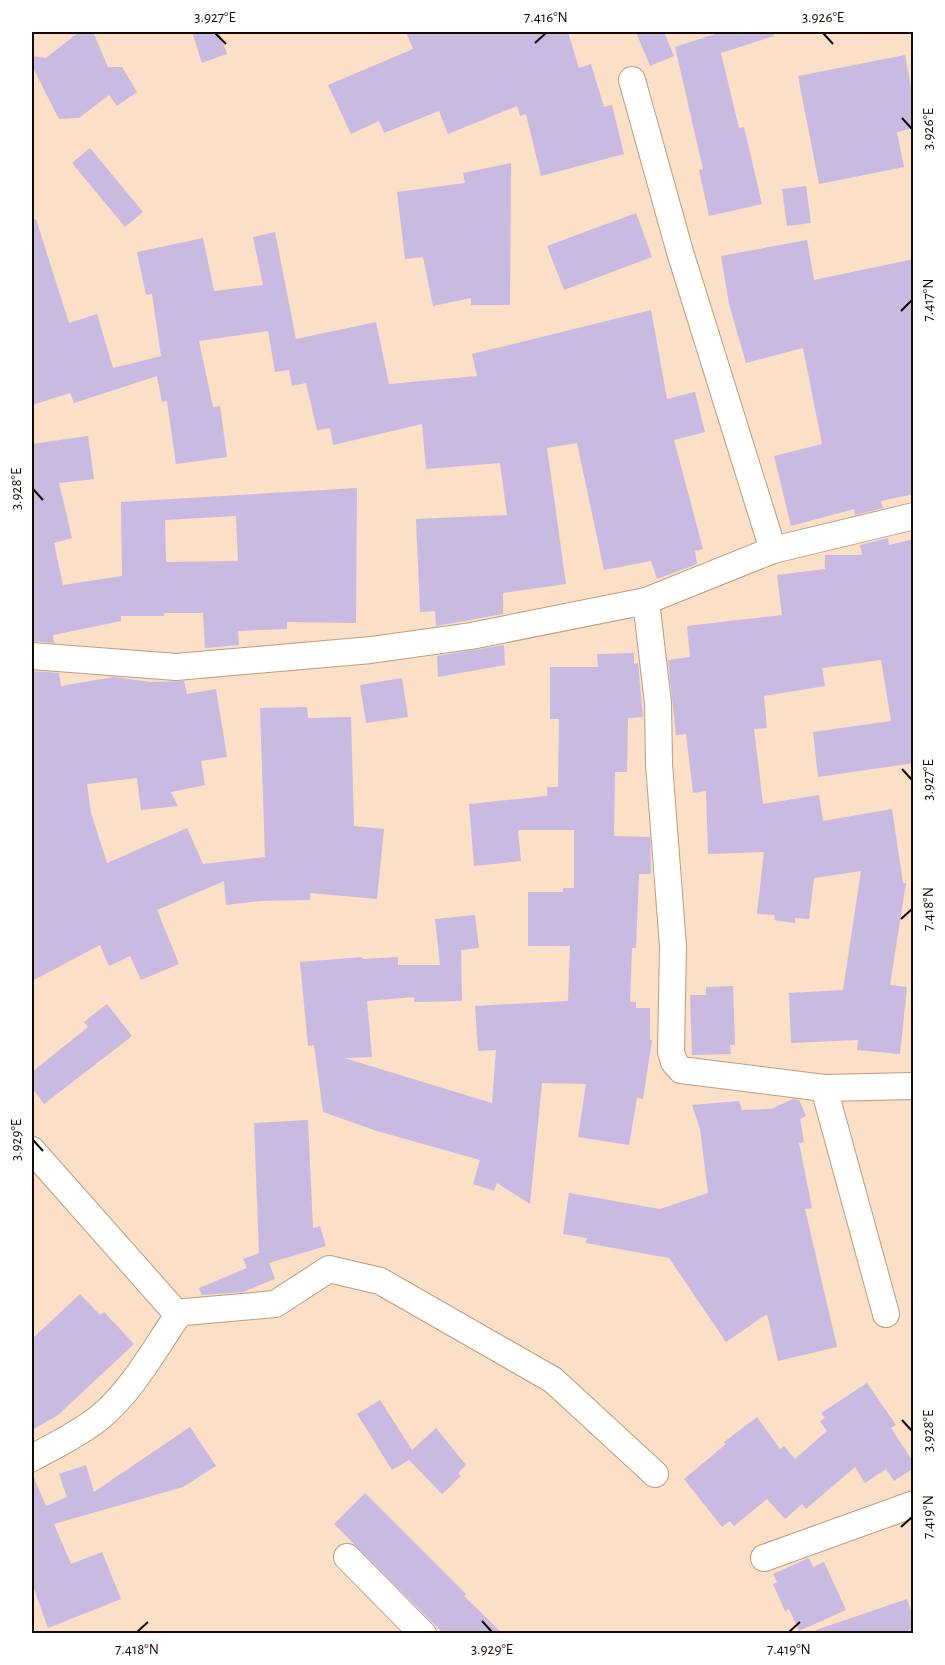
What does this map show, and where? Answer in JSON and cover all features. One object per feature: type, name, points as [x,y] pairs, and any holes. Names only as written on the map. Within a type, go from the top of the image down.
[{"type":"street","points":[[632,80],[680,252],[773,550]]},
{"type":"street","points":[[32,656],[176,667],[359,651],[471,636],[646,601],[773,550],[914,516]]},
{"type":"street","points":[[646,601],[658,703],[659,764],[673,946],[671,1052],[674,1062],[681,1070],[824,1088],[914,1086]]},
{"type":"street","points":[[824,1088],[886,1314]]},
{"type":"street","points":[[32,1150],[178,1315]]},
{"type":"street","points":[[32,1458],[100,1417],[134,1380],[178,1315],[185,1312],[276,1304],[329,1269],[380,1281],[553,1380],[655,1474]]},
{"type":"street","points":[[764,1558],[914,1504]]},
{"type":"street","points":[[347,1557],[423,1634]]},
{"type":"building","points":[[79,32],[93,32],[108,67],[122,67],[137,92],[117,106],[109,95],[79,118],[59,119],[32,66],[32,56],[46,58]]},
{"type":"building","points":[[192,32],[219,32],[227,54],[202,63]]},
{"type":"building","points":[[406,32],[568,32],[579,68],[591,64],[604,107],[612,105],[624,154],[541,176],[526,114],[520,116],[517,106],[448,134],[439,111],[384,133],[379,121],[351,134],[328,85],[413,49]]},
{"type":"building","points":[[636,32],[664,32],[674,56],[650,66]]},
{"type":"building","points":[[721,32],[773,32],[774,36],[721,53],[739,128],[744,127],[762,204],[709,216],[699,170],[703,169],[675,47]]},
{"type":"building","points":[[905,55],[914,104],[914,128],[897,132],[904,167],[819,184],[798,76]]},
{"type":"building","points":[[90,148],[143,212],[125,227],[72,163]]},
{"type":"building","points":[[511,163],[510,305],[471,305],[471,298],[433,306],[423,257],[405,259],[397,192],[465,183],[463,173]]},
{"type":"building","points":[[806,186],[811,223],[787,226],[782,189]]},
{"type":"building","points":[[636,213],[652,257],[564,290],[547,246]]},
{"type":"building","points":[[36,219],[69,323],[97,314],[113,368],[161,356],[152,294],[146,295],[137,252],[203,238],[214,291],[263,285],[253,237],[275,232],[296,339],[376,322],[389,384],[477,376],[472,354],[651,310],[667,399],[695,392],[705,432],[674,440],[703,549],[695,551],[697,564],[657,579],[651,561],[604,570],[577,443],[547,448],[566,584],[503,593],[503,614],[436,626],[435,611],[420,612],[416,519],[507,515],[500,463],[426,469],[422,424],[333,445],[330,428],[317,430],[306,383],[292,386],[289,370],[275,372],[268,331],[199,341],[213,407],[220,406],[227,457],[176,464],[167,401],[162,402],[157,376],[74,403],[70,393],[32,405],[32,220]]},
{"type":"building","points":[[807,240],[814,280],[914,259],[914,494],[881,501],[883,508],[855,515],[854,509],[791,526],[774,456],[822,444],[803,348],[746,363],[729,304],[721,256]]},
{"type":"building","points":[[88,436],[94,479],[59,483],[72,538],[54,543],[63,585],[122,576],[121,502],[357,488],[356,623],[287,622],[287,629],[238,631],[239,645],[205,648],[203,613],[164,613],[164,616],[121,616],[121,621],[53,635],[54,643],[32,641],[32,444]],"holes":[[[236,516],[238,561],[166,562],[165,520]]]},
{"type":"building","points":[[888,538],[889,545],[914,539],[914,763],[818,777],[813,732],[891,721],[881,660],[822,668],[825,686],[764,696],[767,728],[754,729],[763,804],[819,795],[823,821],[892,809],[903,883],[906,883],[890,985],[907,987],[900,1054],[857,1050],[858,1040],[791,1043],[789,993],[843,990],[861,871],[814,878],[809,919],[795,918],[795,923],[774,920],[775,915],[757,914],[764,852],[708,854],[706,791],[693,793],[686,734],[676,735],[668,660],[690,657],[687,626],[782,615],[777,575],[825,569],[825,555],[862,555],[860,545]]},
{"type":"building","points":[[504,645],[505,665],[438,677],[437,656]]},
{"type":"building","points":[[634,653],[634,664],[638,663],[643,717],[628,718],[627,772],[615,772],[614,836],[650,837],[651,874],[639,874],[636,948],[632,948],[630,1002],[636,1002],[636,1008],[650,1008],[650,1040],[652,1040],[643,1099],[637,1098],[629,1145],[578,1137],[586,1084],[542,1083],[530,1204],[497,1183],[494,1191],[473,1184],[480,1160],[377,1131],[323,1112],[314,1045],[308,1046],[300,962],[362,957],[363,959],[398,957],[398,965],[440,965],[435,919],[475,915],[479,948],[461,950],[462,1001],[414,1002],[414,997],[367,1001],[372,1057],[344,1058],[492,1103],[496,1050],[478,1051],[475,1006],[568,1001],[570,946],[528,946],[528,892],[563,892],[563,888],[574,888],[574,830],[518,830],[521,861],[474,866],[469,804],[547,796],[547,787],[558,787],[559,719],[550,719],[550,667],[598,667],[597,654]]},
{"type":"building","points":[[32,671],[59,673],[61,686],[114,677],[150,682],[184,681],[187,694],[216,689],[227,757],[201,761],[205,785],[171,792],[178,806],[141,810],[137,778],[87,784],[91,813],[107,863],[187,828],[203,864],[265,857],[260,708],[307,707],[308,718],[351,717],[354,826],[384,829],[377,899],[310,893],[310,900],[260,901],[226,905],[224,881],[157,910],[179,964],[141,980],[130,956],[109,966],[100,945],[32,981]]},
{"type":"building","points":[[402,678],[408,717],[366,723],[360,685]]},
{"type":"building","points":[[733,986],[735,1045],[730,1045],[731,1054],[692,1055],[690,995],[706,995],[706,987]]},
{"type":"building","points":[[107,1004],[132,1036],[44,1104],[32,1088],[32,1072],[88,1027],[84,1022]]},
{"type":"building","points":[[793,1099],[799,1100],[806,1116],[800,1119],[804,1142],[799,1143],[812,1208],[805,1209],[837,1347],[778,1361],[767,1314],[726,1342],[669,1258],[586,1243],[587,1238],[563,1234],[569,1193],[660,1209],[708,1193],[700,1129],[692,1105],[739,1101],[742,1110],[771,1109]]},
{"type":"building","points":[[308,1120],[313,1228],[320,1226],[326,1246],[269,1263],[275,1279],[243,1292],[202,1295],[199,1288],[247,1268],[243,1259],[259,1253],[254,1123]]},
{"type":"building","points":[[80,1294],[100,1315],[104,1312],[134,1344],[58,1415],[32,1430],[32,1339]]},
{"type":"building","points":[[867,1383],[896,1425],[891,1428],[914,1463],[914,1468],[894,1481],[886,1469],[865,1483],[855,1467],[806,1509],[802,1504],[785,1519],[767,1499],[734,1526],[730,1521],[722,1527],[684,1479],[726,1444],[724,1442],[757,1417],[780,1449],[784,1446],[795,1459],[827,1431],[820,1421],[825,1418],[821,1413]]},
{"type":"building","points":[[380,1400],[412,1450],[436,1428],[466,1465],[458,1473],[461,1476],[442,1494],[409,1460],[392,1470],[357,1414]]},
{"type":"building","points":[[190,1427],[216,1466],[183,1487],[54,1524],[71,1564],[102,1552],[121,1599],[48,1628],[32,1583],[32,1473],[46,1506],[67,1497],[59,1474],[86,1465],[94,1492]]},
{"type":"building","points":[[365,1493],[503,1634],[444,1634],[334,1524]]},
{"type":"building","points":[[809,1558],[813,1567],[824,1562],[846,1610],[799,1631],[789,1609],[785,1611],[773,1584],[777,1582],[773,1574]]},
{"type":"building","points":[[907,1599],[914,1619],[914,1634],[816,1634],[816,1630]]}]
